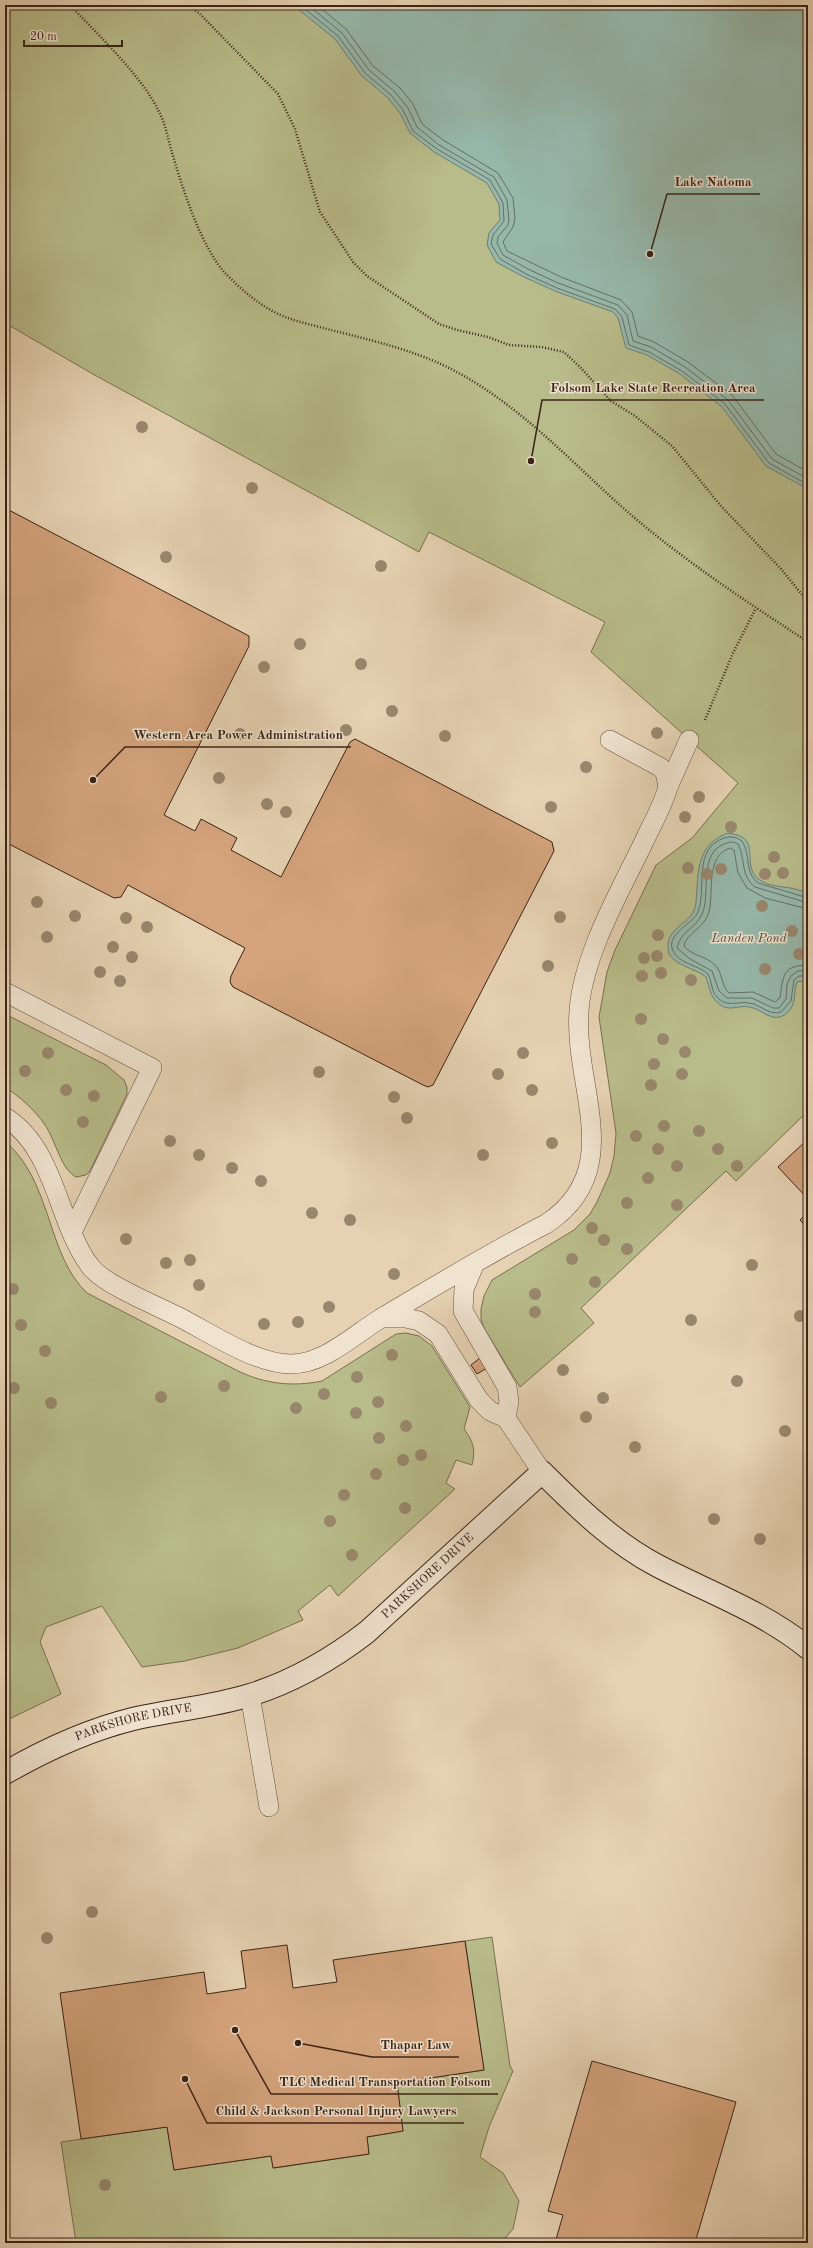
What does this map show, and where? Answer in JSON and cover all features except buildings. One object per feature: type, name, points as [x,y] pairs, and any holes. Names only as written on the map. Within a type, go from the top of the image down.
[{"type":"street","points":[[542,1472],[573,1503],[613,1536],[657,1565],[756,1614],[808,1648]]},
{"type":"street","name":"PARKSHORE DRIVE","points":[[5,1773],[37,1755],[84,1735],[133,1720],[250,1695],[304,1673],[347,1648],[367,1632],[542,1472]]},
{"type":"lane","points":[[610,740],[660,767],[665,772],[668,787]]},
{"type":"lane","points":[[5,1117],[24,1134],[38,1155],[55,1188],[72,1232],[85,1260],[98,1275],[244,1350],[271,1361],[293,1364],[309,1361],[326,1353],[475,1263],[558,1216],[576,1196],[582,1185],[592,1155],[593,1140],[578,1033],[584,976],[595,946],[690,740]]},
{"type":"lane","points":[[5,992],[152,1068],[72,1232]]},
{"type":"lane","points":[[475,1263],[464,1289],[463,1311],[507,1387],[509,1401],[506,1418]]},
{"type":"lane","points":[[382,1318],[406,1318],[419,1321],[438,1334],[479,1400],[490,1411],[506,1418],[542,1472]]},
{"type":"lane","points":[[250,1695],[269,1807]]},
{"type":"path","points":[[70,5],[131,72],[158,108],[201,231],[224,271],[243,290],[261,305],[284,317],[417,354],[445,366],[495,395],[527,419],[622,508],[649,530],[726,589],[808,642]]},
{"type":"path","points":[[188,5],[200,14],[278,94],[295,129],[320,212],[353,262],[367,276],[439,324],[488,337],[510,345],[542,347],[564,352],[611,401],[635,416],[672,446],[721,506],[781,569],[808,602]]},
{"type":"path","points":[[690,740],[697,727],[706,720],[733,653],[756,608]]},
{"type":"green space","points":[[5,5],[808,5],[808,1111],[736,1181],[726,1171],[581,1308],[594,1323],[520,1387],[485,1330],[481,1320],[481,1309],[484,1296],[492,1280],[574,1230],[590,1214],[597,1202],[610,1173],[614,1156],[616,1133],[599,1017],[607,972],[615,950],[656,865],[692,838],[738,783],[591,652],[605,622],[429,532],[419,552],[91,373],[5,323]]},
{"type":"green space","points":[[5,1014],[106,1065],[124,1080],[127,1087],[127,1094],[90,1171],[86,1175],[76,1177],[71,1173],[62,1161],[49,1131],[41,1119],[27,1104],[5,1087]]},
{"type":"green space","points":[[5,1141],[21,1158],[32,1177],[64,1259],[74,1277],[87,1293],[238,1371],[258,1379],[279,1383],[300,1384],[322,1381],[396,1334],[406,1333],[419,1336],[432,1346],[470,1407],[464,1429],[472,1441],[474,1454],[472,1465],[456,1460],[446,1483],[455,1489],[338,1596],[330,1585],[298,1611],[303,1620],[238,1648],[185,1661],[142,1667],[102,1606],[46,1627],[40,1642],[61,1694],[5,1721]]},
{"type":"green space","points":[[492,1937],[510,2066],[513,2071],[489,2127],[480,2157],[503,2173],[519,2201],[513,2229],[501,2243],[76,2243],[61,2142],[167,2127],[174,2170],[271,2156],[274,2168],[369,2154],[367,2137],[403,2131],[397,2083],[484,2070],[465,1941]]},
{"type":"water","points":[[293,5],[808,5],[808,489],[766,466],[722,407],[680,374],[647,355],[626,348],[618,318],[613,312],[555,291],[496,262],[487,245],[489,233],[500,220],[499,204],[487,183],[434,152],[410,133],[400,113],[388,98],[362,76],[335,39]]},
{"type":"water","name":"Landen Pond","points":[[728,833],[738,835],[745,839],[750,850],[750,864],[752,870],[756,877],[761,881],[774,886],[796,889],[808,895],[808,980],[797,982],[794,1003],[790,1010],[782,1016],[773,1017],[749,1007],[728,1008],[722,1006],[713,997],[706,977],[678,963],[673,959],[668,949],[670,936],[694,910],[700,862],[703,855],[712,842]]},
{"type":"place","name":"Lake Natoma","points":[[650,254]]},
{"type":"place","name":"Folsom Lake State Recreation Area","points":[[531,461]]},
{"type":"place","name":"Western Area Power Administration","points":[[93,780]]},
{"type":"place","name":"TLC Medical Transportation Folsom","points":[[235,2030]]},
{"type":"place","name":"Thapar Law","points":[[298,2043]]},
{"type":"place","name":"Child & Jackson Personal Injury Lawyers","points":[[185,2079]]}]
